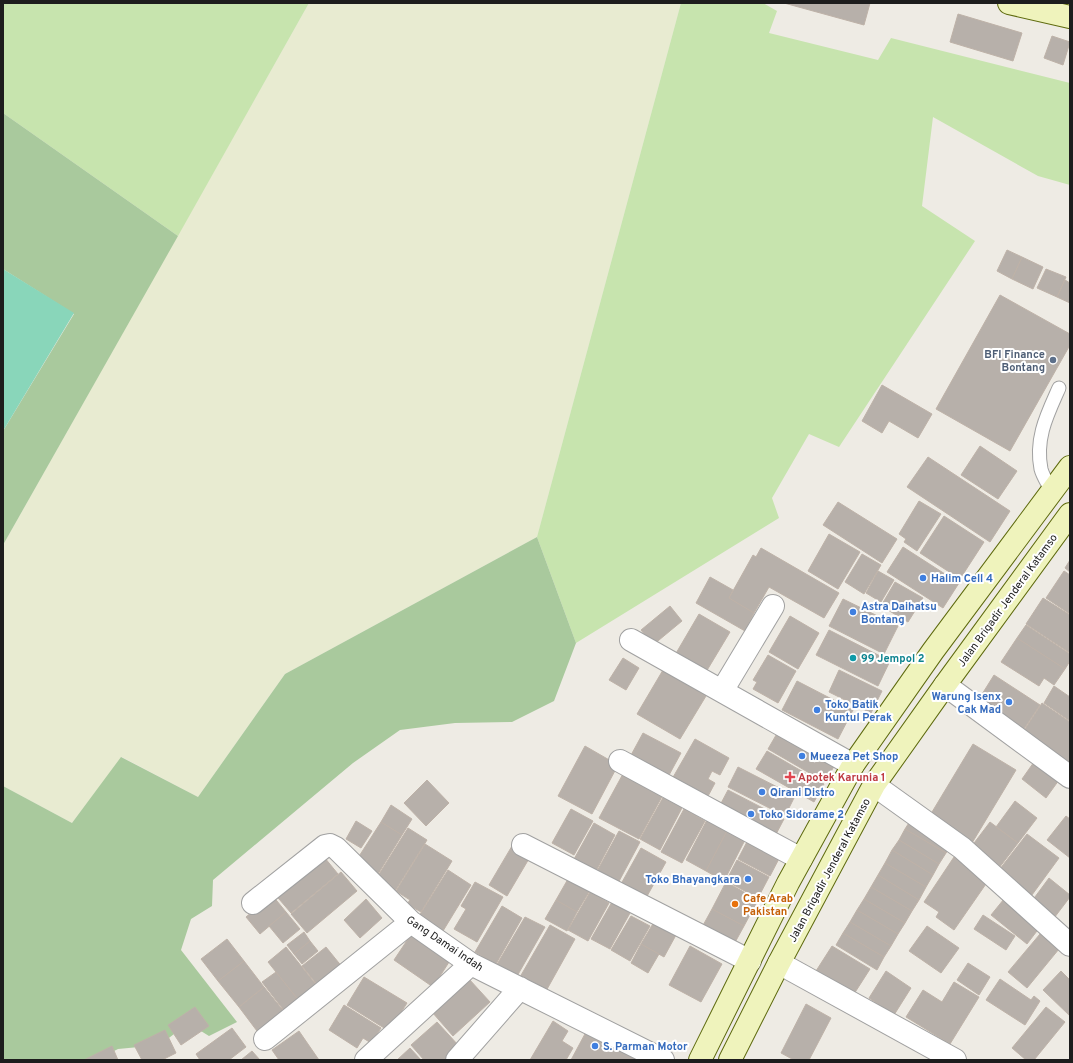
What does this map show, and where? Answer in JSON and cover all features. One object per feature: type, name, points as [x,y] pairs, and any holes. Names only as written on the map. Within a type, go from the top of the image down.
[{"type":"main road","points":[[1009,3],[1070,17]]},
{"type":"main road","points":[[700,1060],[801,859],[853,765],[932,651],[1070,467]]},
{"type":"main road","name":"Jalan Brigadir Jenderal Katamso","points":[[733,1059],[779,963],[874,785],[1070,514]]},
{"type":"main road","points":[[978,589],[1003,606]]},
{"type":"street","points":[[722,691],[773,606]]},
{"type":"street","points":[[631,640],[853,765]]},
{"type":"street","points":[[945,685],[1070,777]]},
{"type":"street","points":[[620,761],[801,859]]},
{"type":"street","points":[[874,785],[962,848],[1070,945]]},
{"type":"street","name":"Gang Damai Indah","points":[[253,903],[325,846],[330,845],[336,848],[411,922],[471,964],[662,1060]]},
{"type":"street","points":[[523,845],[750,960]]},
{"type":"street","points":[[265,1039],[411,922]]},
{"type":"street","points":[[779,963],[955,1060]]},
{"type":"street","points":[[366,1060],[471,964]]},
{"type":"street","points":[[457,1060],[520,988]]},
{"type":"lane","points":[[1052,492],[1042,470],[1039,452],[1040,438],[1047,413],[1060,388]]},
{"type":"green space","points":[[3,3],[309,3],[178,236],[3,113]]},
{"type":"green space","points":[[309,3],[681,3],[537,537],[285,674],[198,797],[122,757],[72,823],[3,786],[3,545]]},
{"type":"green space","points":[[681,3],[763,3],[777,11],[769,33],[878,60],[891,38],[1070,83],[1070,185],[1038,176],[933,117],[922,206],[975,241],[839,447],[809,434],[772,498],[779,518],[576,643],[537,537]]},
{"type":"green space","points":[[3,113],[178,236],[3,545],[3,431],[74,314],[3,269]]},
{"type":"green space","points":[[3,269],[74,313],[3,431]]},
{"type":"green space","points":[[537,537],[576,643],[554,701],[512,722],[455,723],[400,730],[353,763],[213,880],[212,906],[191,919],[181,950],[237,1022],[209,1036],[188,1023],[160,1045],[118,1049],[96,1060],[3,1060],[3,786],[72,823],[121,757],[198,797],[285,674]]},
{"type":"building","points":[[784,3],[870,3],[864,25]]},
{"type":"building","points":[[958,14],[1022,33],[1013,61],[950,42]]},
{"type":"building","points":[[1052,36],[1070,42],[1063,65],[1044,58]]},
{"type":"building","points":[[1007,250],[1022,257],[1012,279],[997,271]]},
{"type":"building","points":[[1022,257],[1043,267],[1033,289],[1012,279]]},
{"type":"building","points":[[1046,269],[1066,277],[1057,297],[1037,288]]},
{"type":"building","points":[[1065,280],[1070,283],[1070,303],[1057,297]]},
{"type":"building","points":[[1000,295],[1070,334],[1070,345],[1010,451],[936,409]]},
{"type":"building","points":[[882,385],[932,414],[918,438],[889,421],[882,433],[862,421]]},
{"type":"building","points":[[980,446],[1017,471],[998,499],[961,475]]},
{"type":"building","points":[[928,457],[1010,511],[990,542],[907,487]]},
{"type":"building","points":[[919,501],[941,514],[917,551],[904,542],[906,539],[899,534]]},
{"type":"building","points":[[838,502],[897,539],[882,563],[823,525]]},
{"type":"building","points":[[944,516],[984,542],[960,579],[920,553]]},
{"type":"building","points":[[829,534],[860,552],[838,589],[808,571]]},
{"type":"building","name":"Halim Cell 4","points":[[903,547],[959,583],[943,608],[887,572]]},
{"type":"building","points":[[761,548],[839,593],[824,618],[769,587],[754,613],[729,598],[753,555],[756,557]]},
{"type":"building","points":[[862,554],[881,565],[864,594],[845,582]]},
{"type":"building","points":[[1070,560],[1070,572],[1065,568]]},
{"type":"building","points":[[878,571],[894,580],[881,602],[866,593]]},
{"type":"building","points":[[1064,571],[1070,575],[1070,614],[1046,598]]},
{"type":"building","points":[[710,577],[733,590],[729,598],[754,613],[745,631],[696,603]]},
{"type":"building","points":[[895,582],[923,598],[908,622],[881,606]]},
{"type":"building","points":[[1043,598],[1070,615],[1070,653],[1026,624]]},
{"type":"building","name":"Astra Daihatsu Bontang","points":[[843,599],[898,626],[884,654],[829,626]]},
{"type":"building","points":[[670,606],[682,621],[653,645],[641,630]]},
{"type":"building","points":[[699,614],[730,632],[706,672],[675,655]]},
{"type":"building","points":[[790,616],[819,633],[798,669],[769,652]]},
{"type":"building","points":[[1026,625],[1070,654],[1070,661],[1065,669],[1017,638]]},
{"type":"building","name":"99 Jempol 2","points":[[829,630],[890,661],[878,686],[816,655]]},
{"type":"building","points":[[1017,638],[1065,669],[1054,685],[1044,678],[1039,686],[1001,662]]},
{"type":"building","points":[[768,655],[796,671],[778,703],[753,689],[757,682],[753,680]]},
{"type":"building","points":[[623,658],[639,668],[626,690],[609,680]]},
{"type":"building","points":[[663,670],[706,696],[680,739],[637,714]]},
{"type":"building","points":[[839,670],[882,691],[871,713],[829,692]]},
{"type":"building","name":"Warung Isenx Cak Mad","points":[[994,675],[1040,705],[1024,729],[979,699]]},
{"type":"building","name":"Toko Batik Kuntul Perak","points":[[797,681],[853,710],[838,739],[782,710]]},
{"type":"building","points":[[1054,686],[1070,697],[1070,721],[1044,703]]},
{"type":"building","points":[[1042,703],[1070,722],[1070,764],[1023,732]]},
{"type":"building","name":"Mueeza Pet Shop","points":[[779,730],[836,763],[825,782],[768,749]]},
{"type":"building","points":[[643,733],[681,753],[668,777],[630,757]]},
{"type":"building","points":[[695,739],[729,758],[720,775],[712,771],[708,779],[715,783],[707,798],[672,779]]},
{"type":"building","points":[[973,744],[1016,770],[972,843],[929,817]]},
{"type":"building","points":[[585,746],[618,765],[592,814],[558,796]]},
{"type":"building","name":"Apotek Karunia 1","points":[[767,751],[824,784],[814,802],[756,769]]},
{"type":"building","points":[[1034,762],[1059,780],[1046,798],[1022,779]]},
{"type":"building","name":"Qirani Distro","points":[[738,767],[795,796],[785,816],[728,787]]},
{"type":"building","points":[[624,772],[664,793],[639,839],[599,818]]},
{"type":"building","points":[[427,780],[449,803],[426,826],[404,803]]},
{"type":"building","name":"Toko Sidorame 2","points":[[728,790],[784,819],[774,838],[718,809]]},
{"type":"building","points":[[665,794],[684,804],[660,850],[640,839]]},
{"type":"building","points":[[1015,801],[1037,818],[1018,843],[996,827]]},
{"type":"building","points":[[391,805],[412,819],[402,835],[381,822]]},
{"type":"building","points":[[571,809],[593,821],[574,855],[552,843]]},
{"type":"building","points":[[684,809],[705,821],[682,863],[661,852]]},
{"type":"building","points":[[709,816],[729,827],[706,871],[686,860]]},
{"type":"building","points":[[1066,816],[1070,819],[1070,858],[1047,840]]},
{"type":"building","points":[[912,818],[953,843],[946,853],[905,829]]},
{"type":"building","points":[[356,821],[372,831],[361,848],[346,839]]},
{"type":"building","points":[[381,822],[402,835],[378,874],[356,861]]},
{"type":"building","points":[[990,822],[1018,843],[996,872],[968,851]]},
{"type":"building","points":[[594,823],[615,835],[595,873],[573,861]]},
{"type":"building","points":[[729,827],[747,836],[724,881],[706,871]]},
{"type":"building","points":[[408,828],[427,840],[395,891],[376,879]]},
{"type":"building","points":[[905,829],[946,853],[939,864],[899,840]]},
{"type":"building","points":[[619,831],[640,842],[617,885],[596,873]]},
{"type":"building","points":[[1027,834],[1059,858],[1029,899],[996,874]]},
{"type":"building","points":[[750,836],[782,853],[770,876],[738,859]]},
{"type":"building","points":[[899,840],[939,864],[933,875],[892,850]]},
{"type":"building","points":[[425,844],[452,861],[421,912],[407,904],[410,900],[396,891]]},
{"type":"building","points":[[512,846],[530,857],[507,896],[489,885]]},
{"type":"building","points":[[641,848],[666,862],[646,898],[621,884]]},
{"type":"building","points":[[892,850],[933,875],[926,887],[885,863]]},
{"type":"building","points":[[320,852],[338,874],[291,913],[273,892]]},
{"type":"building","points":[[954,857],[988,881],[954,930],[936,917],[939,912],[924,902]]},
{"type":"building","name":"Toko Bhayangkara","points":[[737,860],[769,877],[758,898],[726,881]]},
{"type":"building","points":[[885,863],[926,887],[919,900],[878,875]]},
{"type":"building","points":[[448,870],[471,885],[443,931],[419,916]]},
{"type":"building","points":[[341,872],[357,891],[307,933],[291,914]]},
{"type":"building","points":[[878,875],[919,900],[912,911],[871,887]]},
{"type":"building","points":[[1049,878],[1070,895],[1051,922],[1029,905]]},
{"type":"building","points":[[568,879],[589,892],[577,912],[556,900]]},
{"type":"building","points":[[475,882],[503,897],[477,942],[454,929],[466,909],[461,906]]},
{"type":"building","name":"Cafe Arab Pakistan","points":[[726,882],[758,900],[744,926],[712,909]]},
{"type":"building","points":[[871,887],[912,911],[905,923],[864,899]]},
{"type":"building","points":[[590,892],[609,903],[588,941],[568,930]]},
{"type":"building","points":[[272,895],[286,912],[260,934],[246,917]]},
{"type":"building","points":[[366,899],[382,918],[360,938],[344,920]]},
{"type":"building","points":[[864,899],[905,923],[898,934],[857,910]]},
{"type":"building","points":[[1004,899],[1040,927],[1027,944],[991,915]]},
{"type":"building","points":[[556,900],[577,912],[567,931],[545,919]]},
{"type":"building","points":[[612,902],[630,913],[610,949],[591,939]]},
{"type":"building","points":[[502,906],[522,918],[496,964],[475,952]]},
{"type":"building","points":[[712,909],[744,926],[733,946],[701,929]]},
{"type":"building","points":[[857,910],[898,934],[891,946],[850,922]]},
{"type":"building","points":[[286,912],[300,929],[283,943],[269,926]]},
{"type":"building","points":[[983,915],[1015,936],[1006,950],[974,929]]},
{"type":"building","points":[[631,916],[650,926],[630,961],[611,950]]},
{"type":"building","points":[[525,917],[545,927],[516,978],[496,966]]},
{"type":"building","points":[[654,922],[676,935],[664,957],[641,944]]},
{"type":"building","points":[[850,922],[891,946],[884,957],[843,933]]},
{"type":"building","points":[[550,925],[575,939],[546,991],[520,977]]},
{"type":"building","points":[[927,926],[959,948],[941,973],[909,951]]},
{"type":"building","points":[[304,932],[310,941],[294,954],[287,945]]},
{"type":"building","points":[[412,933],[451,959],[433,987],[394,960]]},
{"type":"building","points":[[843,933],[884,957],[877,970],[836,945]]},
{"type":"building","points":[[1040,934],[1059,949],[1027,988],[1008,972]]},
{"type":"building","points":[[227,939],[244,961],[218,981],[201,959]]},
{"type":"building","points":[[310,941],[318,951],[302,964],[294,954]]},
{"type":"building","points":[[641,944],[659,954],[648,973],[631,963]]},
{"type":"building","points":[[690,946],[722,964],[701,1002],[669,985]]},
{"type":"building","points":[[832,946],[870,969],[854,994],[816,971]]},
{"type":"building","points":[[286,947],[318,987],[300,1002],[268,962]]},
{"type":"building","points":[[326,947],[343,968],[319,987],[302,966]]},
{"type":"building","points":[[244,961],[264,987],[239,1007],[218,981]]},
{"type":"building","points":[[968,963],[990,977],[979,995],[957,980]]},
{"type":"building","points":[[886,971],[911,988],[894,1015],[869,998]]},
{"type":"building","points":[[1061,971],[1070,980],[1070,1016],[1043,990]]},
{"type":"building","points":[[276,972],[300,1002],[286,1013],[262,982]]},
{"type":"building","points":[[364,977],[407,1003],[389,1031],[347,1005]]},
{"type":"building","points":[[469,979],[490,1002],[453,1036],[432,1012]]},
{"type":"building","points":[[1000,979],[1031,1000],[1034,996],[1040,1001],[1025,1025],[986,1000]]},
{"type":"building","points":[[954,982],[979,997],[950,1044],[906,1017],[923,990],[942,1002]]},
{"type":"building","points":[[264,987],[286,1014],[260,1035],[239,1007]]},
{"type":"building","points":[[806,1004],[831,1018],[809,1060],[794,1060],[781,1053]]},
{"type":"building","points":[[344,1005],[381,1028],[371,1043],[363,1038],[357,1048],[329,1030]]},
{"type":"building","points":[[195,1007],[209,1026],[181,1045],[168,1025]]},
{"type":"building","points":[[1046,1007],[1065,1022],[1034,1060],[1026,1060],[1012,1048]]},
{"type":"building","points":[[553,1021],[568,1031],[562,1041],[573,1048],[566,1060],[530,1060]]},
{"type":"building","points":[[437,1022],[459,1046],[444,1060],[424,1060],[411,1045]]},
{"type":"building","points":[[232,1028],[246,1047],[229,1060],[200,1060],[196,1054]]},
{"type":"building","points":[[165,1030],[176,1053],[162,1060],[142,1060],[134,1045]]},
{"type":"building","points":[[299,1031],[319,1060],[279,1060],[272,1050]]},
{"type":"building","name":"S. Parman Motor","points":[[586,1032],[638,1060],[571,1060]]},
{"type":"building","points":[[112,1046],[118,1060],[84,1060]]},
{"type":"building","points":[[410,1048],[421,1060],[397,1060]]},
{"type":"building","points":[[252,1051],[260,1060],[241,1060]]},
{"type":"place","name":"BFI Finance Bontang","points":[[1053,360]]},
{"type":"place","name":"Halim Cell 4","points":[[923,578]]},
{"type":"place","name":"Astra Daihatsu Bontang","points":[[853,612]]},
{"type":"place","name":"99 Jempol 2","points":[[853,658]]},
{"type":"place","name":"Warung Isenx Cak Mad","points":[[1009,702]]},
{"type":"place","name":"Toko Batik Kuntul Perak","points":[[817,710]]},
{"type":"place","name":"Mueeza Pet Shop","points":[[802,756]]},
{"type":"place","name":"Apotek Karunia 1","points":[[790,777]]},
{"type":"place","name":"Qirani Distro","points":[[762,792]]},
{"type":"place","name":"Toko Sidorame 2","points":[[751,814]]},
{"type":"place","name":"Toko Bhayangkara","points":[[748,879]]},
{"type":"place","name":"Cafe Arab Pakistan","points":[[735,904]]},
{"type":"place","name":"S. Parman Motor","points":[[595,1046]]}]
